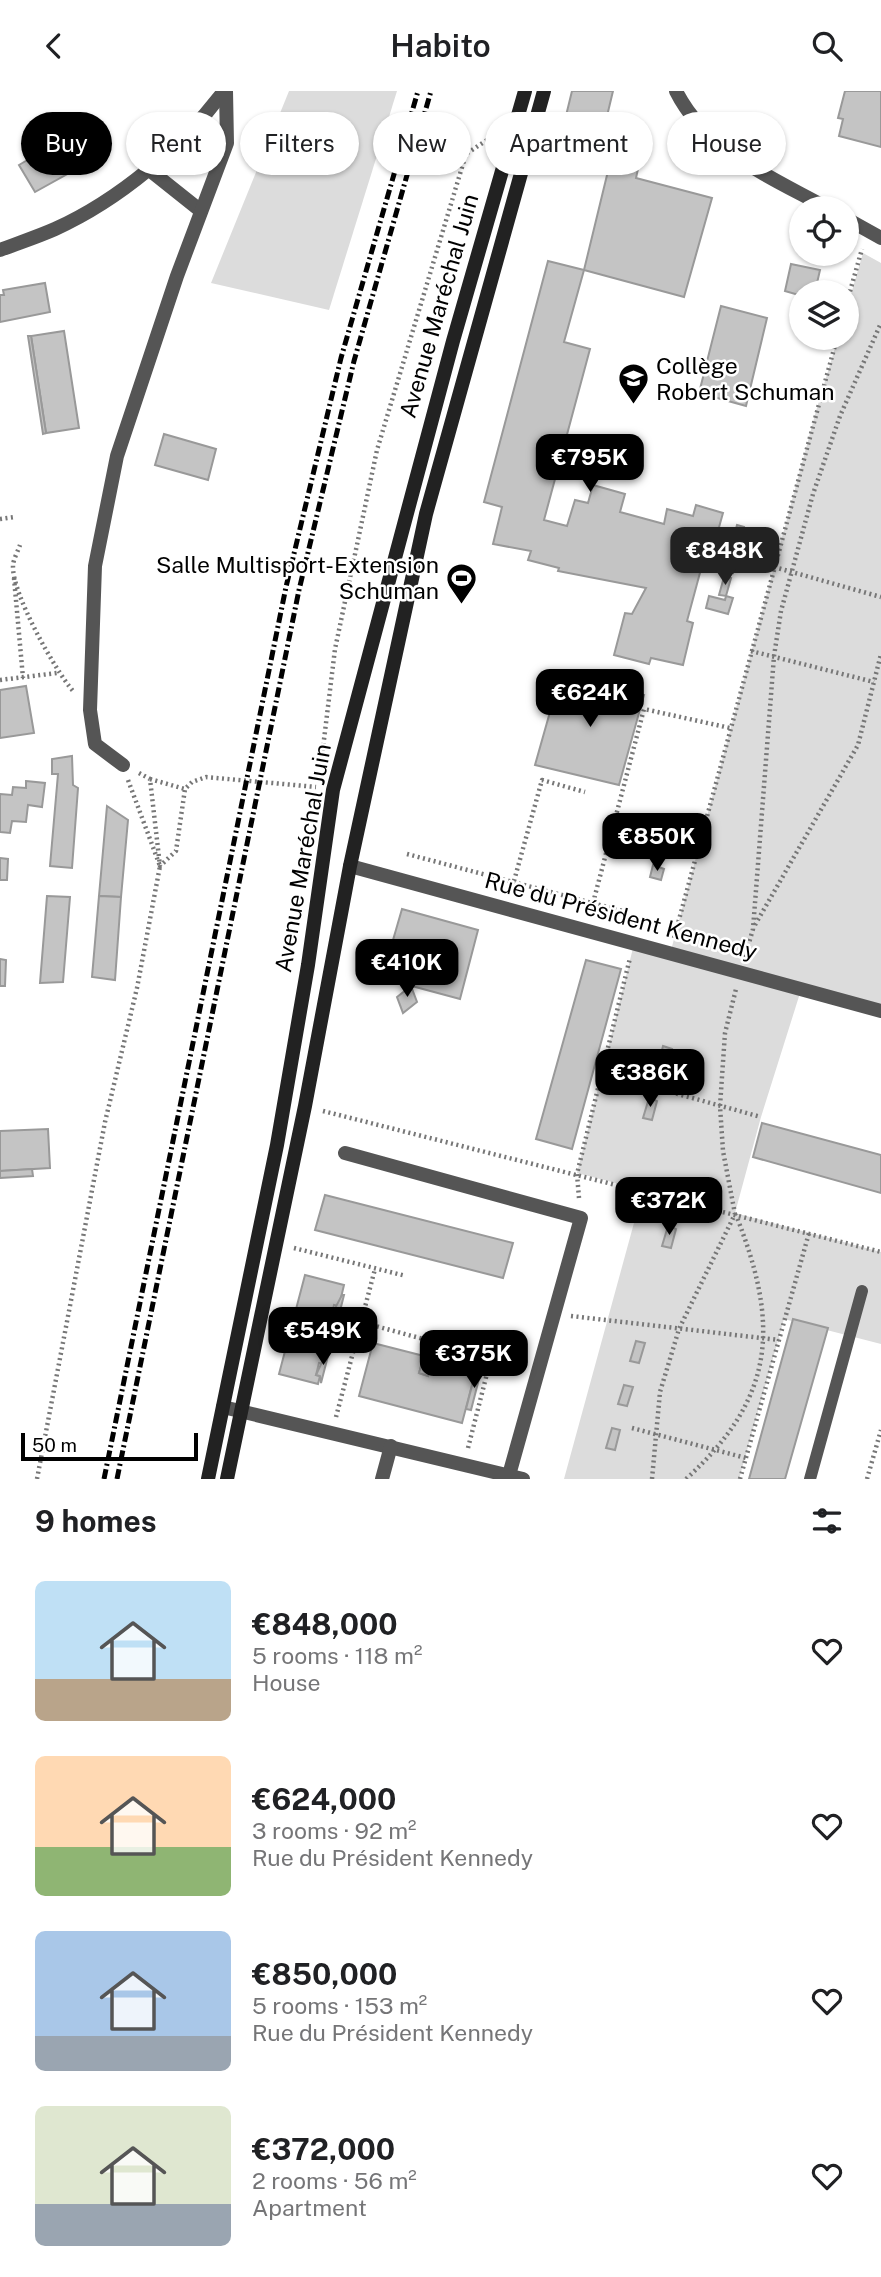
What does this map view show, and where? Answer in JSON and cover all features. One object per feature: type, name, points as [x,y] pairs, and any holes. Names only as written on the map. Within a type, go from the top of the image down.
[{"type":"main road","name":"Avenue Maréchal Juin","points":[[208,1479],[276,1145],[308,965],[333,790],[456,328],[525,91]]},
{"type":"main road","name":"Avenue Maréchal Juin","points":[[227,1479],[305,1106],[350,866],[426,514],[544,91]]},
{"type":"street","points":[[208,112],[225,91]]},
{"type":"street","points":[[122,765],[95,744],[90,710],[95,566],[117,456],[227,143],[225,91]]},
{"type":"street","points":[[676,91],[687,113],[714,143],[806,196]]},
{"type":"street","points":[[0,250],[56,229],[102,203],[138,175]]},
{"type":"street","points":[[156,175],[201,211]]},
{"type":"street","points":[[859,226],[881,238]]},
{"type":"street","name":"Rue du Président Kennedy","points":[[350,866],[881,1011]]},
{"type":"street","points":[[223,1407],[333,1431],[516,1477],[539,1371],[581,1217],[345,1153]]},
{"type":"street","points":[[382,1479],[391,1446]]},
{"type":"lane","points":[[810,1479],[862,1291]]},
{"type":"path","points":[[323,764],[321,752],[335,649],[377,450],[466,154],[485,142]]},
{"type":"path","points":[[853,280],[863,245]]},
{"type":"path","points":[[686,1479],[716,1449],[734,1424],[757,1380],[764,1339],[764,1311],[753,1259],[735,1214],[723,1151],[719,1106],[725,1033],[753,929],[774,656],[791,572],[840,416],[881,323]]},
{"type":"path","points":[[670,954],[834,350]]},
{"type":"path","points":[[0,519],[14,517]]},
{"type":"path","points":[[20,545],[13,566],[23,678]]},
{"type":"path","points":[[13,566],[21,596],[57,673],[90,710]]},
{"type":"path","points":[[774,567],[881,597]]},
{"type":"path","points":[[751,650],[874,682]]},
{"type":"path","points":[[753,929],[858,744],[881,654]]},
{"type":"path","points":[[0,680],[57,673]]},
{"type":"path","points":[[593,903],[644,709],[730,728]]},
{"type":"path","points":[[122,765],[150,779],[185,789],[206,777],[327,789]]},
{"type":"path","points":[[122,765],[160,866]]},
{"type":"path","points":[[37,1479],[105,1122],[137,988],[160,866],[150,779]]},
{"type":"path","points":[[513,881],[542,780],[585,792]]},
{"type":"path","points":[[160,866],[176,852],[185,789]]},
{"type":"path","points":[[407,854],[630,913]]},
{"type":"path","points":[[581,1217],[577,1174],[634,944]]},
{"type":"path","points":[[602,1073],[761,1117]]},
{"type":"path","points":[[305,1106],[881,1252]]},
{"type":"path","points":[[652,1479],[660,1392],[679,1329],[735,1214]]},
{"type":"path","points":[[740,1479],[809,1233]]},
{"type":"path","points":[[276,1243],[406,1276]]},
{"type":"path","points":[[333,1431],[375,1269]]},
{"type":"path","points":[[554,1314],[779,1340]]},
{"type":"path","points":[[361,1322],[539,1371]]},
{"type":"path","points":[[464,1464],[491,1357]]},
{"type":"path","points":[[632,1428],[747,1458]]},
{"type":"path","points":[[867,1479],[881,1430]]},
{"type":"shaded area","points":[[289,91],[397,91],[390,112],[373,112],[373,168],[329,310],[211,283],[255,175],[359,175],[359,112],[280,112]]},
{"type":"shaded area","points":[[863,253],[881,263],[881,1011],[801,990],[761,1117],[735,1213],[881,1252],[881,1344],[784,1319],[739,1479],[564,1479],[643,1190],[577,1173],[634,944],[670,954],[834,350],[859,350],[859,280],[855,280]]},
{"type":"building","points":[[572,91],[613,91],[608,112],[567,112]]},
{"type":"building","points":[[845,91],[881,91],[881,147],[839,136],[843,119],[838,118]]},
{"type":"building","points":[[25,175],[65,175],[35,192]]},
{"type":"building","points":[[607,175],[637,175],[636,178],[712,198],[684,297],[584,270]]},
{"type":"building","points":[[548,261],[584,270],[564,342],[590,349],[544,520],[567,526],[575,500],[588,503],[593,485],[625,494],[620,512],[664,524],[667,509],[693,516],[696,505],[723,513],[707,570],[701,569],[687,621],[693,623],[683,665],[651,658],[649,664],[614,655],[625,613],[632,614],[646,588],[558,571],[559,568],[528,560],[531,551],[493,544],[502,507],[484,502]]},
{"type":"building","points":[[791,266],[820,270],[818,280],[789,280],[789,292],[785,291]]},
{"type":"building","points":[[45,283],[50,312],[0,322],[0,295],[4,295],[3,290]]},
{"type":"building","points":[[721,306],[767,318],[746,406],[699,393]]},
{"type":"building","points":[[64,331],[79,428],[46,433],[31,336]]},
{"type":"building","points":[[28,336],[31,336],[46,433],[43,434]]},
{"type":"building","points":[[164,434],[216,449],[208,480],[155,465]]},
{"type":"building","points":[[737,525],[744,527],[739,550],[731,548]]},
{"type":"building","points":[[730,554],[737,556],[733,573],[725,571]]},
{"type":"building","points":[[724,577],[731,578],[726,596],[719,595]]},
{"type":"building","points":[[709,596],[725,600],[726,596],[733,598],[728,614],[706,608]]},
{"type":"building","points":[[561,673],[644,695],[619,785],[535,765]]},
{"type":"building","points":[[26,686],[34,733],[0,738],[0,690]]},
{"type":"building","points":[[72,756],[73,785],[78,788],[72,868],[50,866],[58,774],[52,774],[52,759]]},
{"type":"building","points":[[26,781],[45,783],[42,807],[28,805],[26,822],[12,821],[10,833],[0,832],[0,794],[12,795],[13,787],[26,788]]},
{"type":"building","points":[[107,806],[128,820],[121,897],[99,896]]},
{"type":"building","points":[[0,858],[8,859],[7,880],[0,880]]},
{"type":"building","points":[[653,865],[664,869],[661,880],[650,877]]},
{"type":"building","points":[[47,896],[70,897],[63,982],[40,983]]},
{"type":"building","points":[[99,896],[121,897],[115,980],[92,977]]},
{"type":"building","points":[[402,909],[478,930],[460,999],[382,978]]},
{"type":"building","points":[[0,959],[6,960],[5,986],[0,986]]},
{"type":"building","points":[[586,960],[621,969],[572,1149],[536,1139]]},
{"type":"building","points":[[411,986],[417,1002],[403,1013],[397,997]]},
{"type":"building","points":[[663,1046],[672,1049],[667,1069],[658,1066]]},
{"type":"building","points":[[649,1098],[657,1101],[652,1120],[643,1118]]},
{"type":"building","points":[[762,1123],[881,1155],[881,1193],[753,1157]]},
{"type":"building","points":[[48,1129],[50,1168],[0,1171],[0,1131]]},
{"type":"building","points":[[32,1169],[33,1176],[0,1178],[0,1171]]},
{"type":"building","points":[[325,1195],[513,1243],[503,1278],[315,1230]]},
{"type":"building","points":[[668,1226],[676,1229],[671,1248],[662,1246]]},
{"type":"building","points":[[305,1275],[344,1285],[339,1306],[334,1305],[332,1314],[336,1315],[323,1364],[319,1363],[316,1375],[320,1376],[318,1384],[279,1374]]},
{"type":"building","points":[[342,1295],[336,1327],[333,1326],[336,1315],[332,1314]]},
{"type":"building","points":[[793,1319],[828,1328],[785,1479],[749,1479]]},
{"type":"building","points":[[636,1341],[645,1343],[639,1363],[630,1361]]},
{"type":"building","points":[[373,1343],[424,1356],[419,1373],[428,1376],[432,1358],[476,1370],[462,1423],[359,1396]]},
{"type":"building","points":[[327,1351],[329,1352],[321,1383],[320,1376],[316,1375]]},
{"type":"building","points":[[424,1356],[432,1358],[428,1376],[419,1373]]},
{"type":"building","points":[[476,1370],[481,1371],[471,1410],[466,1409]]},
{"type":"building","points":[[624,1385],[633,1387],[627,1406],[618,1404]]},
{"type":"building","points":[[612,1428],[620,1430],[615,1450],[606,1448]]},
{"type":"railway","points":[[104,1479],[286,587],[341,358],[418,91]]},
{"type":"railway","points":[[117,1479],[299,590],[354,361],[431,91]]},
{"type":"place","name":"Collège Robert Schuman","points":[[633,406]]},
{"type":"place","name":"Salle Multisport-Extension Schuman","points":[[462,605]]}]
